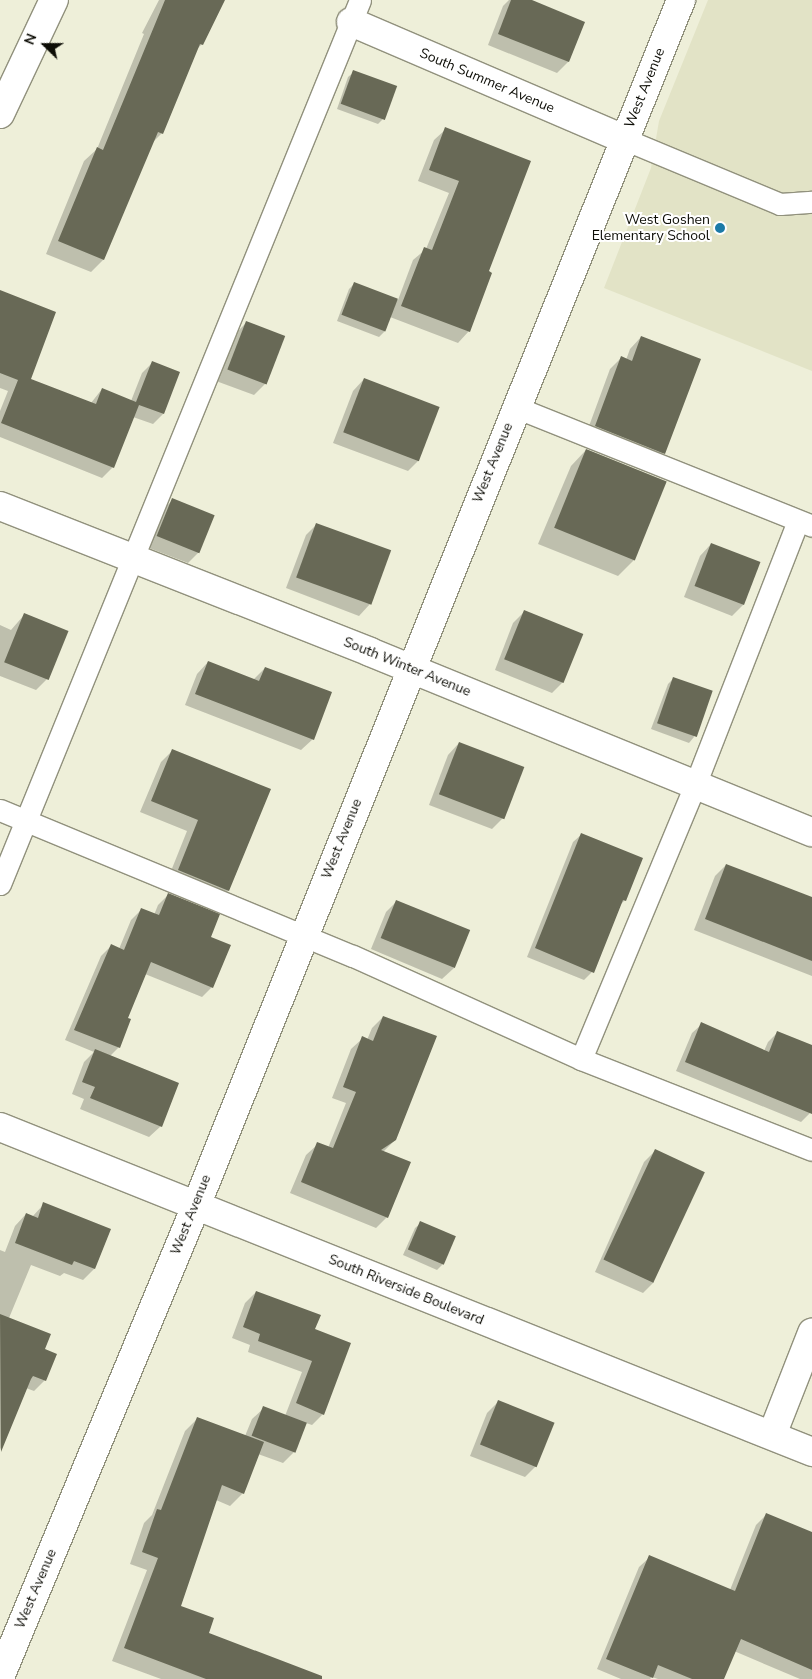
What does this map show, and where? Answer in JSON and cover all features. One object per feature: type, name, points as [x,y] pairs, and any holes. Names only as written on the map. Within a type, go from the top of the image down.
[{"type":"street","points":[[0,114],[54,0]]},
{"type":"street","name":"West Avenue","points":[[0,1677],[196,1206],[515,407],[681,0]]},
{"type":"street","name":"South Summer Avenue","points":[[355,11],[624,139]]},
{"type":"street","name":"South Winter Avenue","points":[[0,506],[411,669],[812,832]]},
{"type":"street","name":"South Riverside Boulevard","points":[[0,1127],[812,1452]]},
{"type":"street","points":[[772,1435],[812,1333]]},
{"type":"lane","points":[[0,884],[355,11]]},
{"type":"lane","points":[[624,139],[780,204],[812,202]]},
{"type":"lane","points":[[515,407],[805,523],[581,1059]]},
{"type":"lane","points":[[0,810],[353,956],[581,1059],[812,1150]]},
{"type":"shaded area","name":"West Goshen Elementary School","points":[[708,0],[812,0],[812,371],[604,288],[651,168],[659,121]]},
{"type":"building","points":[[165,0],[225,0],[203,45],[200,44],[163,134],[158,132],[104,260],[58,241],[97,147],[103,150]]},
{"type":"building","points":[[511,0],[532,0],[585,22],[569,62],[498,34]]},
{"type":"building","points":[[353,70],[397,86],[385,120],[341,104]]},
{"type":"building","points":[[445,127],[531,161],[489,271],[492,273],[470,332],[401,306],[424,247],[432,250],[459,181],[429,170]]},
{"type":"building","points":[[354,282],[398,299],[385,332],[341,315]]},
{"type":"building","points":[[0,290],[56,312],[31,379],[96,404],[102,388],[136,402],[152,361],[180,372],[164,414],[139,405],[114,468],[1,423],[18,380],[0,373]]},
{"type":"building","points":[[246,321],[285,336],[267,385],[227,370]]},
{"type":"building","points":[[641,336],[701,359],[665,454],[595,426],[621,356],[632,361]]},
{"type":"building","points":[[364,378],[440,407],[419,461],[343,432]]},
{"type":"building","points":[[586,449],[667,482],[635,560],[554,528]]},
{"type":"building","points":[[172,498],[215,515],[199,553],[157,536]]},
{"type":"building","points":[[316,523],[391,550],[371,605],[296,578]]},
{"type":"building","points":[[711,543],[760,562],[744,605],[695,586]]},
{"type":"building","points":[[524,610],[583,634],[563,683],[504,659]]},
{"type":"building","points":[[24,613],[69,631],[49,680],[4,662]]},
{"type":"building","points":[[208,661],[259,681],[265,667],[332,692],[314,740],[195,694]]},
{"type":"building","points":[[673,677],[713,691],[697,737],[657,723]]},
{"type":"building","points":[[459,742],[524,767],[504,819],[439,794]]},
{"type":"building","points":[[172,749],[271,789],[229,891],[178,870],[198,820],[151,801]]},
{"type":"building","points":[[581,833],[643,858],[626,901],[623,900],[594,973],[535,948]]},
{"type":"building","points":[[726,864],[812,897],[812,961],[705,919]]},
{"type":"building","points":[[168,893],[220,914],[211,937],[231,945],[213,988],[151,962],[128,1018],[131,1019],[120,1048],[74,1030],[111,944],[124,950],[141,908],[159,915]]},
{"type":"building","points":[[396,900],[470,930],[455,968],[381,938]]},
{"type":"building","points":[[383,1016],[437,1036],[396,1140],[381,1150],[411,1162],[388,1218],[301,1182],[317,1142],[333,1148],[356,1092],[343,1087],[362,1036],[373,1041]]},
{"type":"building","points":[[701,1022],[769,1052],[777,1031],[812,1045],[812,1114],[685,1062]]},
{"type":"building","points":[[95,1049],[179,1083],[162,1127],[90,1098],[95,1087],[82,1082]]},
{"type":"building","points":[[655,1149],[705,1172],[653,1283],[603,1260]]},
{"type":"building","points":[[43,1202],[111,1229],[95,1269],[74,1261],[72,1265],[15,1243],[26,1213],[38,1218]]},
{"type":"building","points":[[420,1221],[456,1236],[444,1265],[408,1250]]},
{"type":"building","points":[[256,1291],[321,1315],[315,1329],[351,1343],[324,1415],[296,1403],[312,1361],[258,1341],[260,1334],[243,1327]]},
{"type":"building","points":[[0,1314],[51,1334],[45,1349],[57,1354],[46,1381],[33,1376],[31,1379],[1,1452]]},
{"type":"building","points":[[498,1400],[555,1423],[537,1467],[480,1445]]},
{"type":"building","points":[[263,1406],[307,1423],[295,1453],[252,1436]]},
{"type":"building","points":[[197,1417],[264,1442],[244,1494],[222,1485],[181,1606],[214,1618],[209,1633],[322,1676],[322,1679],[206,1679],[124,1648],[158,1558],[142,1552],[157,1509],[161,1510]]},
{"type":"building","points":[[766,1513],[812,1532],[812,1670],[741,1639],[724,1679],[692,1679],[658,1665],[653,1678],[606,1659],[649,1555],[735,1591]]},
{"type":"place","name":"West Goshen Elementary School","points":[[720,228]]}]
